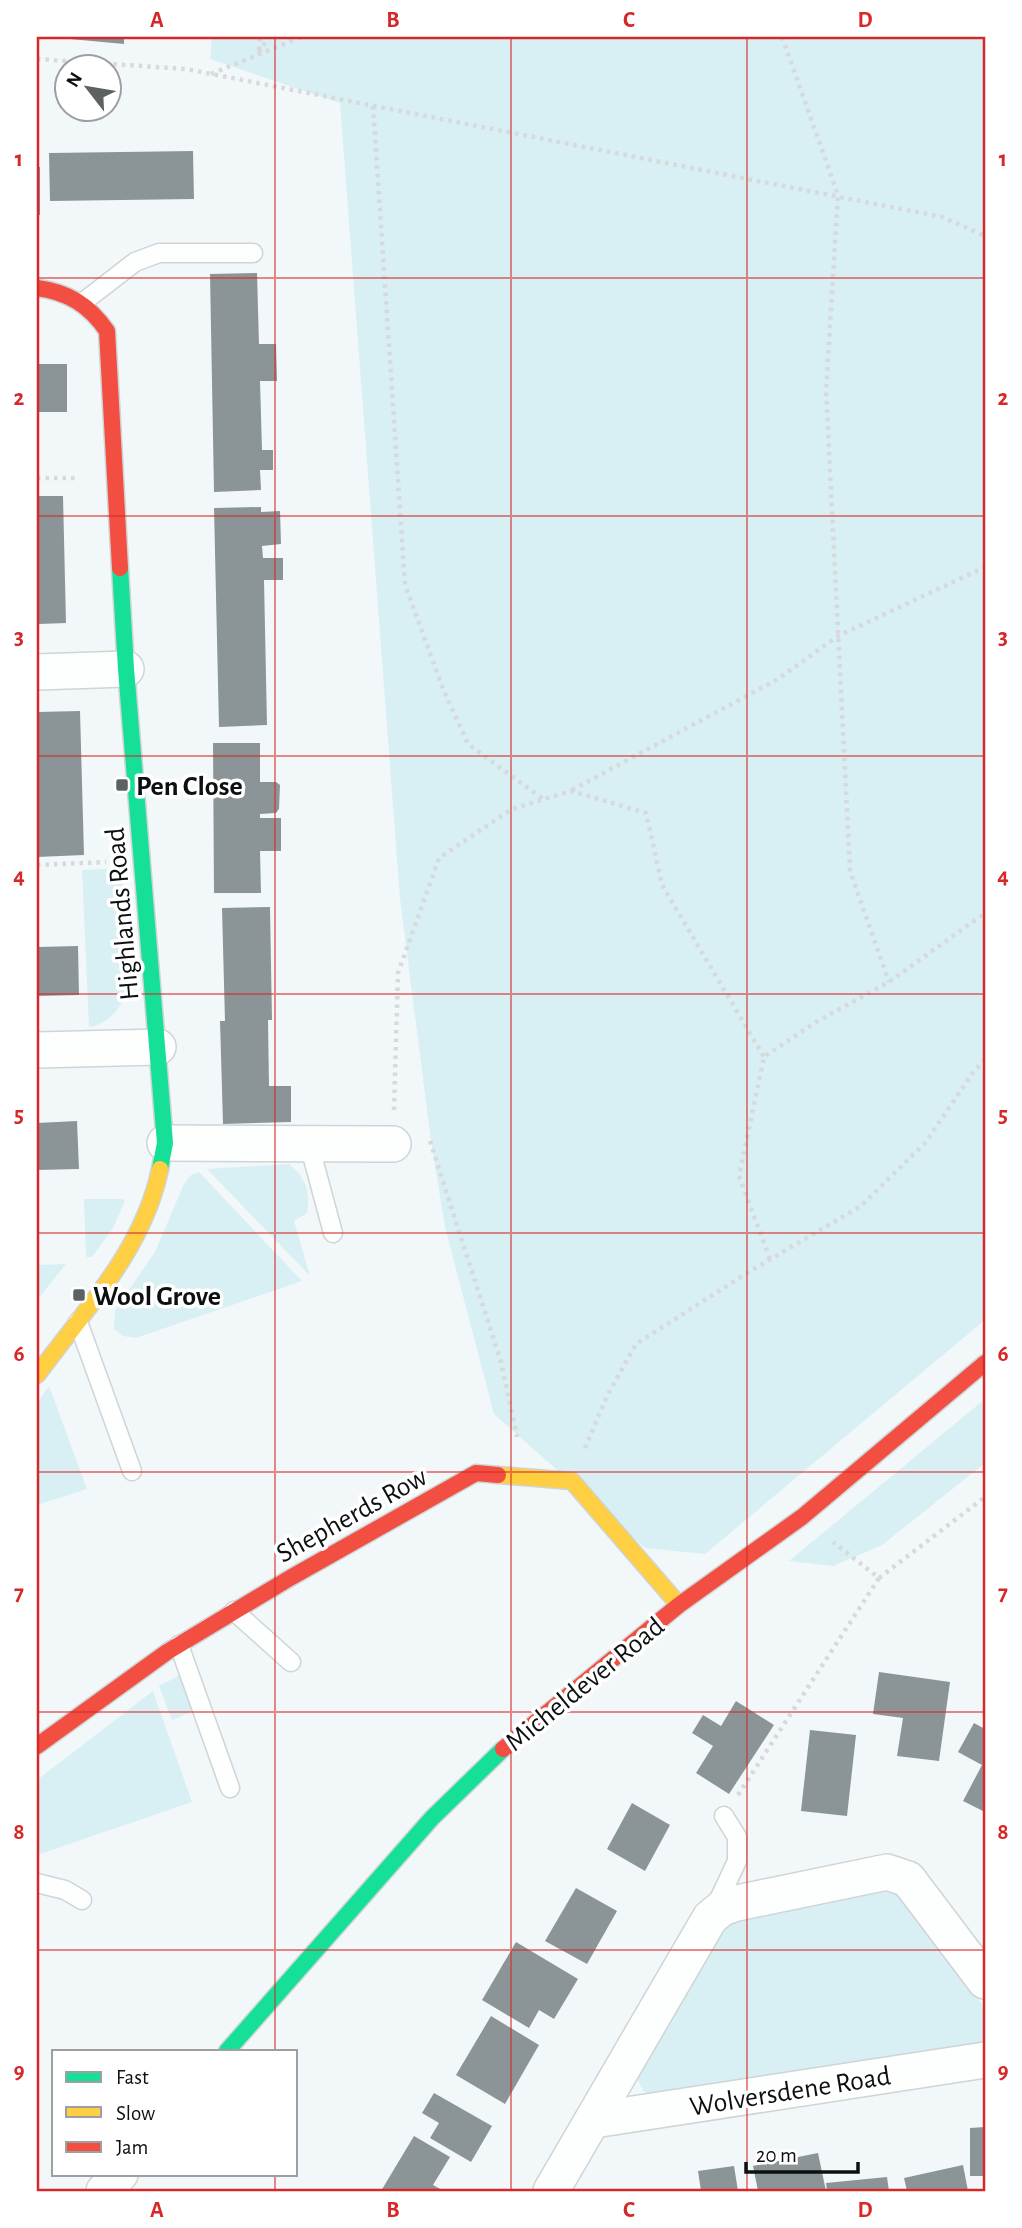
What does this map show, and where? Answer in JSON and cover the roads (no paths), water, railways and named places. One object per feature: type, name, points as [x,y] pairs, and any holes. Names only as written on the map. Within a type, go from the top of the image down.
[{"type":"street","name":"Highlands Road","points":[[37,288],[61,292],[82,303],[99,318],[107,331],[127,669],[165,1143],[157,1183],[140,1226],[109,1278],[37,1376]]},
{"type":"street","points":[[37,672],[127,669]]},
{"type":"street","points":[[37,1051],[158,1046]]},
{"type":"street","points":[[165,1143],[393,1144]]},
{"type":"street","name":"Micheldever Road","points":[[229,2050],[432,1818],[495,1755],[679,1605],[802,1517],[985,1363]]},
{"type":"street","name":"Shepherds Row","points":[[37,1746],[179,1645],[476,1473],[572,1481],[679,1605]]},
{"type":"street","points":[[551,2191],[710,1918],[722,1908],[887,1872],[898,1875],[908,1879],[985,1981]]},
{"type":"street","name":"Wolversdene Road","points":[[594,2120],[985,2060]]},
{"type":"street","points":[[104,2191],[118,2176]]},
{"type":"lane","points":[[82,303],[135,262],[159,253],[253,253]]},
{"type":"lane","points":[[309,1144],[333,1233]]},
{"type":"lane","points":[[77,1319],[132,1471]]},
{"type":"lane","points":[[234,1611],[290,1662]]},
{"type":"lane","points":[[179,1645],[230,1788]]},
{"type":"lane","points":[[710,1918],[737,1861],[737,1838],[724,1816]]},
{"type":"lane","points":[[37,1883],[65,1890],[82,1900]]},
{"type":"place","name":"Pen Close","points":[[122,785]]},
{"type":"place","name":"Wool Grove","points":[[79,1295]]}]
